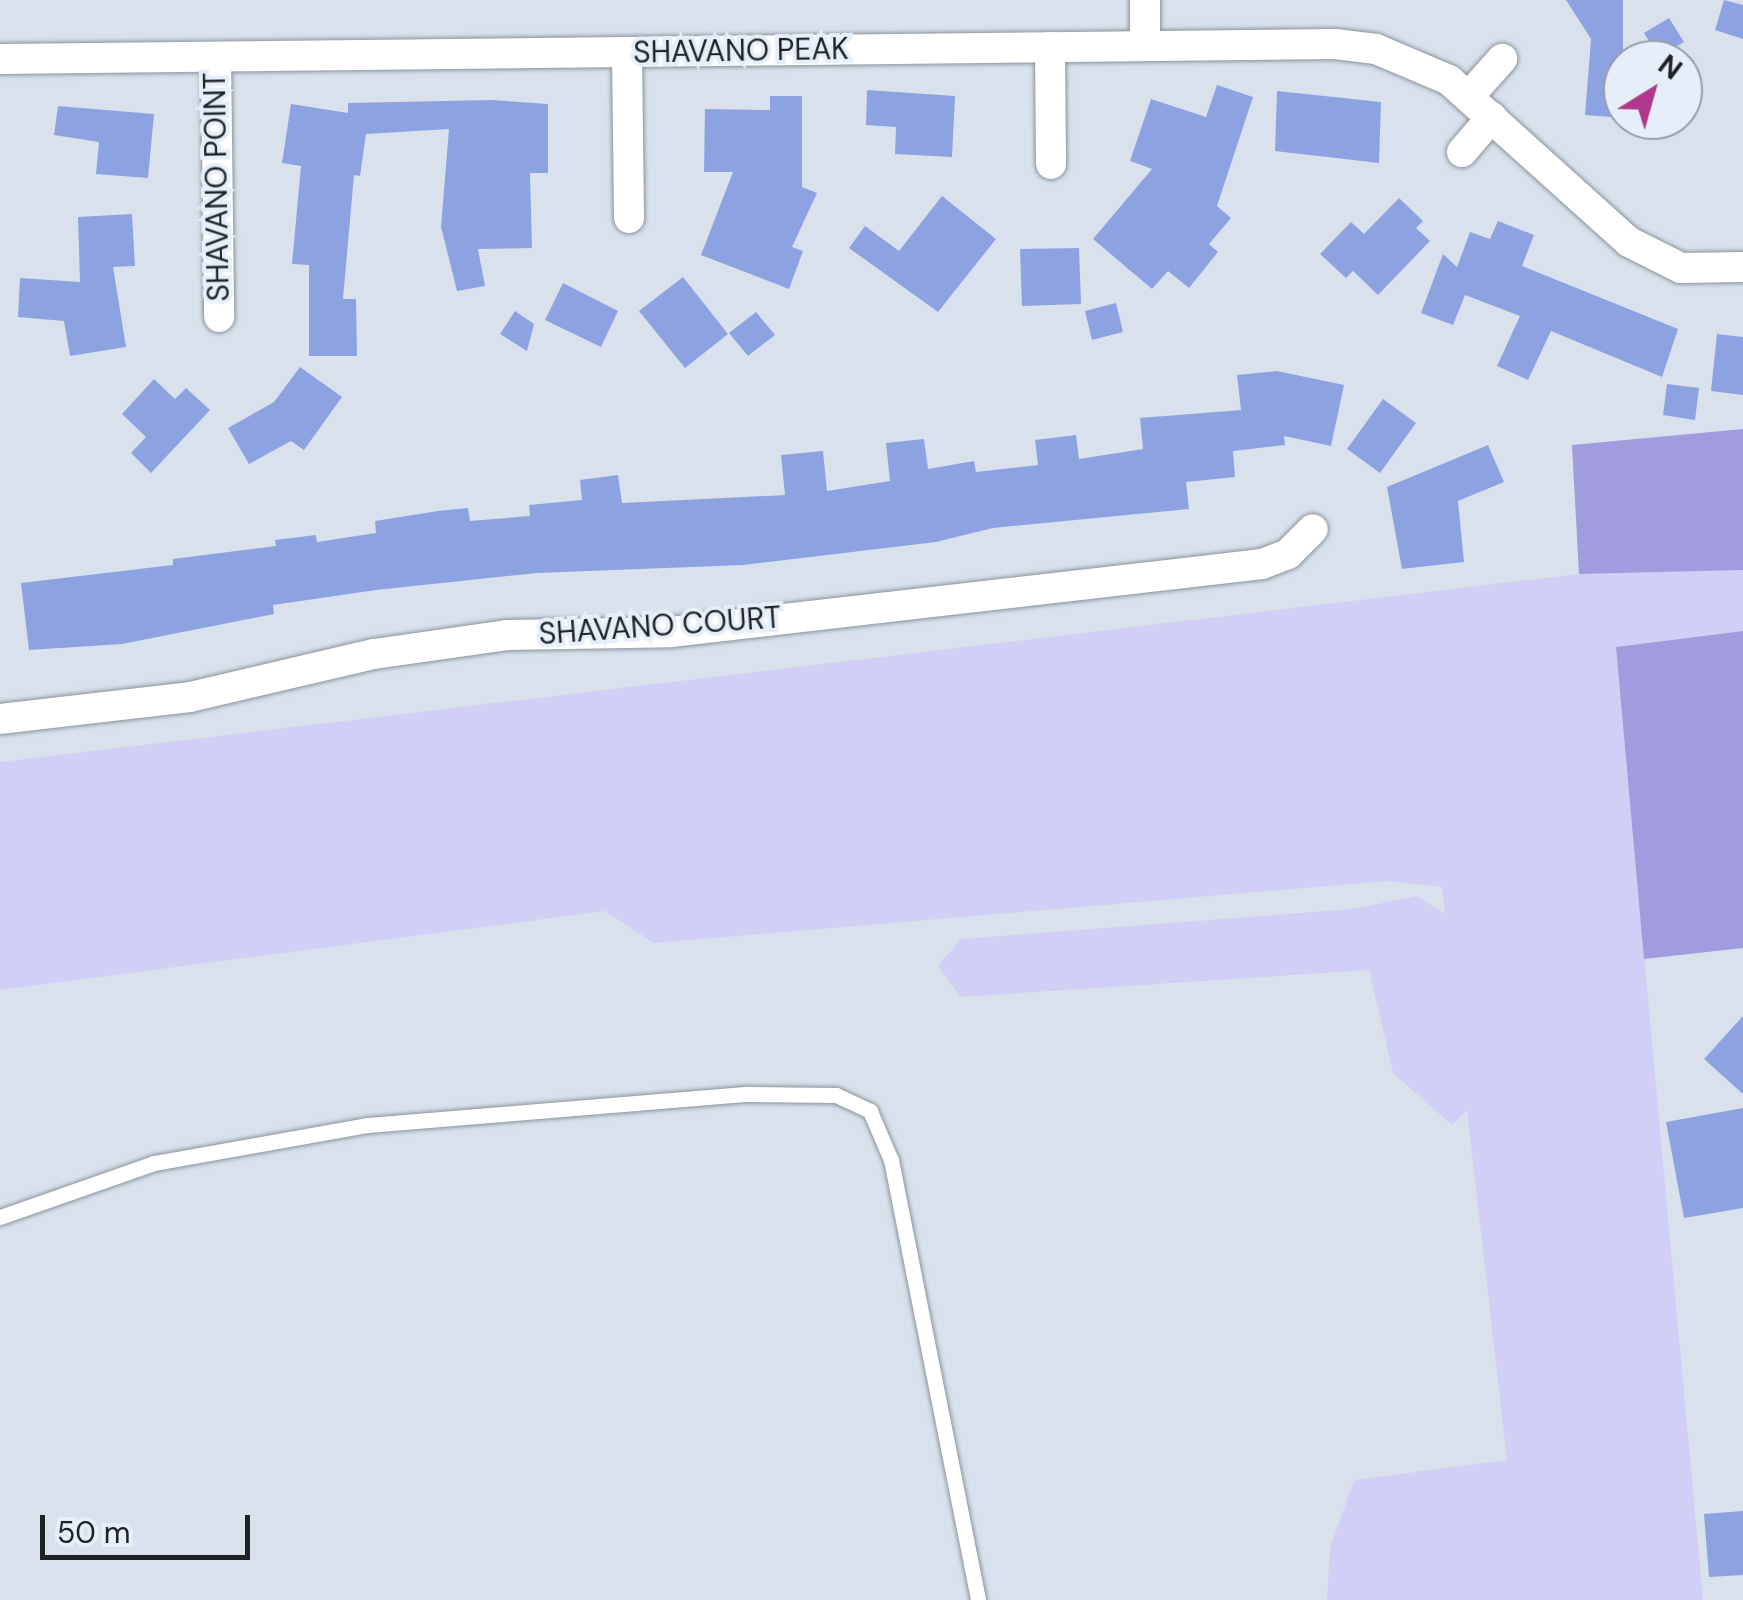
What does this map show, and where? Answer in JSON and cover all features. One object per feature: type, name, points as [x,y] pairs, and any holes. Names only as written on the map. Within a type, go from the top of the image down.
[{"type":"street","points":[[1145,0],[1145,46]]},
{"type":"street","name":"SHAVANO PEAK","points":[[0,59],[1145,46],[1376,49],[1414,60],[1469,96],[1629,242],[1681,268],[1743,267]]},
{"type":"street","points":[[1050,48],[1052,164]]},
{"type":"street","points":[[627,52],[629,218]]},
{"type":"street","name":"SHAVANO POINT","points":[[216,57],[219,318]]},
{"type":"street","points":[[1469,96],[1502,58]]},
{"type":"street","points":[[1462,152],[1492,118]]},
{"type":"street","name":"SHAVANO COURT","points":[[0,720],[190,697],[374,654],[507,636],[670,632],[1262,564],[1288,554],[1313,529]]},
{"type":"lane","points":[[0,1217],[154,1163],[368,1125],[748,1094],[836,1094],[870,1110],[891,1160],[978,1600]]},
{"type":"shaded area","points":[[1743,429],[1743,570],[1579,574],[1572,445]]},
{"type":"shaded area","points":[[1743,570],[1743,631],[1616,647],[1703,1600],[1327,1600],[1330,1548],[1354,1480],[1507,1460],[1467,1110],[1452,1125],[1393,1073],[1369,970],[961,997],[938,966],[961,939],[1353,909],[1417,896],[1445,914],[1442,887],[1388,881],[654,943],[605,911],[0,990],[0,762],[1579,574]]},
{"type":"shaded area","points":[[1743,631],[1743,948],[1644,959],[1616,647]]},
{"type":"building","points":[[1566,0],[1623,0],[1623,40],[1603,40],[1603,116],[1585,115],[1591,39]]},
{"type":"building","points":[[1724,0],[1743,5],[1743,39],[1715,30]]},
{"type":"building","points":[[1669,18],[1683,40],[1648,40],[1644,33]]},
{"type":"building","points":[[1217,85],[1253,97],[1217,206],[1231,218],[1209,244],[1218,252],[1189,288],[1168,271],[1152,289],[1093,239],[1152,169],[1130,161],[1151,99],[1206,117]]},
{"type":"building","points":[[867,90],[955,96],[952,157],[895,154],[896,127],[866,125]]},
{"type":"building","points":[[1277,91],[1381,102],[1379,163],[1275,151]]},
{"type":"building","points":[[770,96],[802,96],[802,187],[817,193],[792,247],[803,251],[789,289],[701,255],[733,172],[704,172],[705,109],[770,110]]},
{"type":"building","points":[[492,100],[548,104],[548,173],[530,173],[532,248],[478,249],[485,286],[457,291],[441,227],[449,129],[366,134],[360,176],[354,175],[343,299],[356,299],[357,356],[309,356],[309,265],[292,264],[301,166],[282,163],[291,104],[348,113],[348,103]]},
{"type":"building","points":[[58,106],[154,114],[148,178],[96,174],[99,142],[54,135]]},
{"type":"building","points":[[942,196],[996,239],[938,312],[849,248],[865,226],[899,251]]},
{"type":"building","points":[[1399,198],[1423,221],[1416,228],[1430,241],[1378,295],[1353,271],[1346,278],[1320,254],[1351,222],[1364,234]]},
{"type":"building","points":[[132,214],[135,266],[113,267],[126,347],[70,356],[64,321],[18,317],[20,278],[80,282],[78,217]]},
{"type":"building","points":[[1498,221],[1534,235],[1522,266],[1678,329],[1662,377],[1551,331],[1528,380],[1497,366],[1520,316],[1465,295],[1453,325],[1421,313],[1443,254],[1457,267],[1470,232],[1490,239]]},
{"type":"building","points":[[1079,248],[1081,304],[1022,306],[1020,249]]},
{"type":"building","points":[[683,277],[728,334],[685,368],[639,311]]},
{"type":"building","points":[[563,283],[618,311],[601,347],[545,320]]},
{"type":"building","points":[[1116,303],[1123,332],[1092,340],[1085,311]]},
{"type":"building","points":[[515,311],[534,324],[527,351],[500,334]]},
{"type":"building","points":[[756,312],[775,335],[748,356],[729,333]]},
{"type":"building","points":[[1717,334],[1743,337],[1743,395],[1711,391]]},
{"type":"building","points":[[300,367],[342,397],[304,450],[291,441],[249,464],[228,428],[274,402]]},
{"type":"building","points":[[1277,371],[1344,385],[1331,446],[1284,436],[1285,445],[1233,451],[1235,477],[1186,482],[1189,509],[993,528],[936,542],[743,565],[537,573],[376,590],[273,605],[274,614],[122,644],[29,650],[21,583],[173,565],[173,559],[276,546],[275,540],[316,535],[317,542],[376,533],[375,521],[438,511],[468,508],[470,521],[530,516],[529,505],[582,500],[580,480],[618,475],[622,503],[785,495],[781,455],[823,451],[827,491],[890,481],[886,443],[924,439],[928,469],[974,461],[976,472],[1038,465],[1035,440],[1076,435],[1079,459],[1143,449],[1140,418],[1241,410],[1237,375]]},
{"type":"building","points":[[154,379],[175,399],[186,388],[210,410],[151,473],[131,453],[146,437],[122,414]]},
{"type":"building","points":[[1667,384],[1699,388],[1695,420],[1663,415]]},
{"type":"building","points":[[1383,399],[1416,423],[1380,473],[1347,449]]},
{"type":"building","points":[[1488,445],[1504,482],[1458,501],[1464,562],[1402,569],[1387,487]]},
{"type":"building","points":[[1743,1016],[1743,1094],[1704,1059]]},
{"type":"building","points":[[1743,1108],[1743,1208],[1684,1218],[1666,1122]]},
{"type":"building","points":[[1743,1511],[1743,1575],[1709,1577],[1704,1514]]}]
